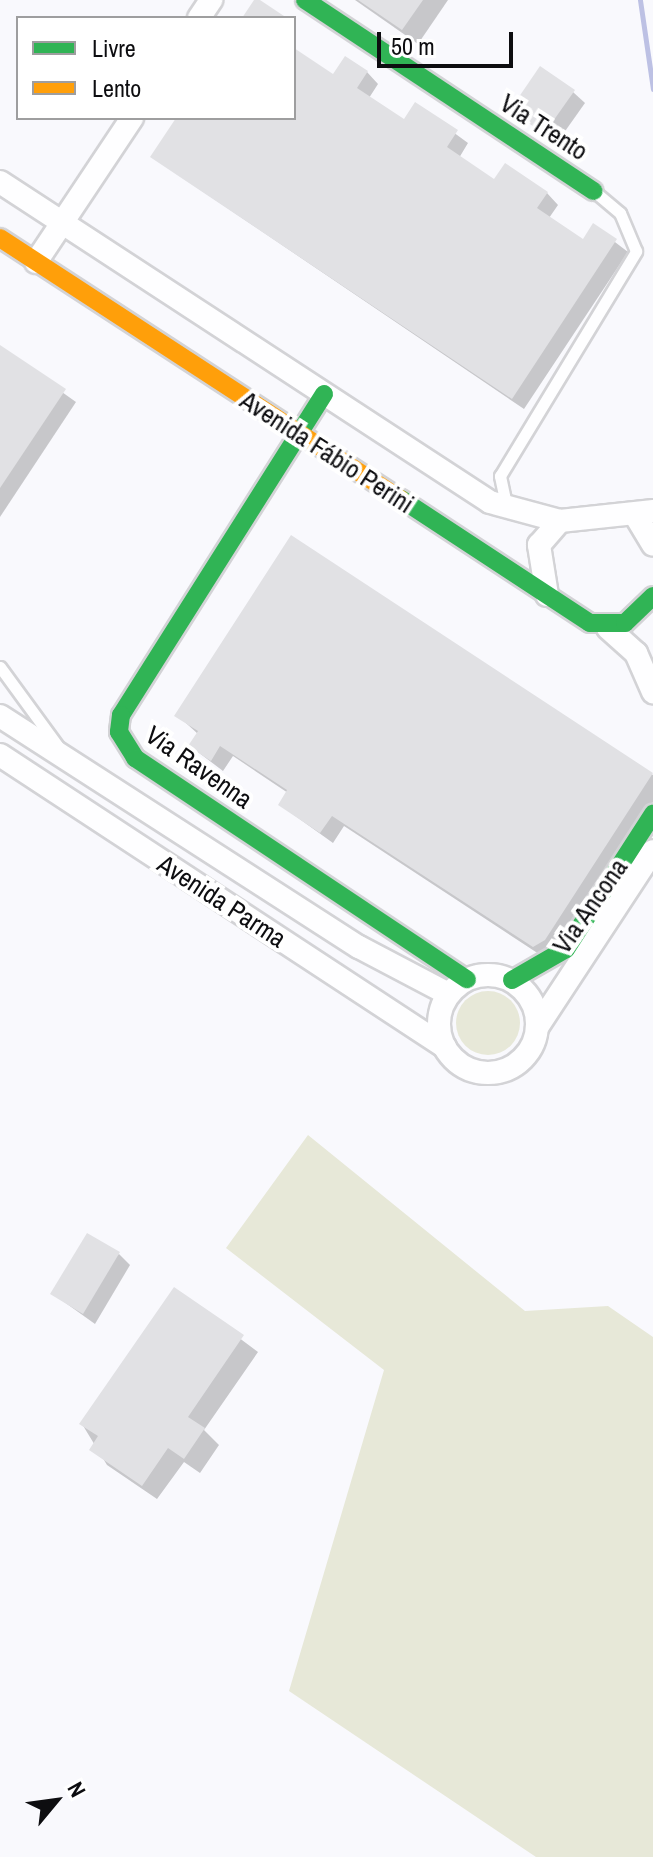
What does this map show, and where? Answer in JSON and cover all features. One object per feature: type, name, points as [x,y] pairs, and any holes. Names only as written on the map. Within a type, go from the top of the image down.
[{"type":"street","name":"Via Trento","points":[[305,0],[594,191]]},
{"type":"street","points":[[36,262],[131,120]]},
{"type":"street","name":"Avenida Fábio Perini","points":[[0,182],[324,394],[508,509],[560,521],[645,514]]},
{"type":"street","name":"Avenida Fábio Perini","points":[[0,238],[547,595],[608,628]]},
{"type":"street","name":"Via Ravenna","points":[[324,394],[121,715],[119,732],[135,758],[467,979]]},
{"type":"street","points":[[645,514],[653,545]]},
{"type":"street","points":[[547,595],[539,545],[560,521]]},
{"type":"street","points":[[653,596],[637,615],[608,628],[636,653],[653,692]]},
{"type":"street","name":"Avenida Parma","points":[[0,716],[359,947],[448,994]]},
{"type":"street","name":"Avenida Parma","points":[[0,755],[445,1047]]},
{"type":"street","name":"Via Ancona","points":[[512,980],[566,949],[653,814]]},
{"type":"street","name":"Via Ancona","points":[[538,1026],[653,851]]},
{"type":"street","points":[[467,979],[512,980],[531,1000],[538,1026],[528,1053],[492,1073],[464,1067],[445,1047],[439,1020],[448,994],[467,979]]},
{"type":"lane","points":[[508,509],[500,476],[636,251],[620,213],[594,191]]},
{"type":"lane","points":[[0,667],[66,758]]},
{"type":"lane","points":[[0,773],[29,774]]},
{"type":"green space","points":[[488,991],[506,997],[514,1005],[520,1023],[514,1041],[506,1049],[488,1055],[470,1049],[462,1041],[456,1023],[462,1005],[470,997]]},
{"type":"green space","points":[[308,1135],[525,1311],[608,1306],[653,1337],[653,1857],[536,1857],[289,1691],[384,1370],[226,1248]]},
{"type":"building","points":[[254,0],[260,0],[284,16],[243,16]]},
{"type":"building","points":[[358,0],[423,0],[402,30]]},
{"type":"building","points":[[296,49],[333,74],[345,56],[368,71],[357,88],[404,119],[415,102],[458,130],[447,147],[494,179],[505,163],[548,192],[537,208],[583,239],[593,223],[617,239],[512,399],[150,157],[175,120],[296,120]]},
{"type":"building","points":[[540,66],[575,90],[544,134],[510,110]]},
{"type":"building","points":[[0,345],[66,389],[0,488]]},
{"type":"building","points":[[291,535],[653,773],[545,940],[533,947],[332,816],[320,833],[278,805],[287,790],[220,746],[211,761],[188,746],[198,731],[174,716]]},
{"type":"building","points":[[87,1233],[120,1252],[83,1314],[50,1294]]},
{"type":"building","points":[[174,1287],[244,1335],[188,1417],[205,1428],[184,1459],[168,1448],[142,1486],[89,1450],[98,1436],[79,1424]]},
{"type":"waterway","points":[[640,0],[653,89]]},
{"type":"traffic: fast","points":[[305,0],[594,191]]},
{"type":"traffic: fast","points":[[324,394],[121,715],[119,732],[135,758],[467,979]]},
{"type":"traffic: fast","points":[[401,499],[590,623],[625,623],[653,596]]},
{"type":"traffic: fast","points":[[512,980],[566,949],[653,814]]},
{"type":"traffic: slow","points":[[0,238],[401,499]]}]
